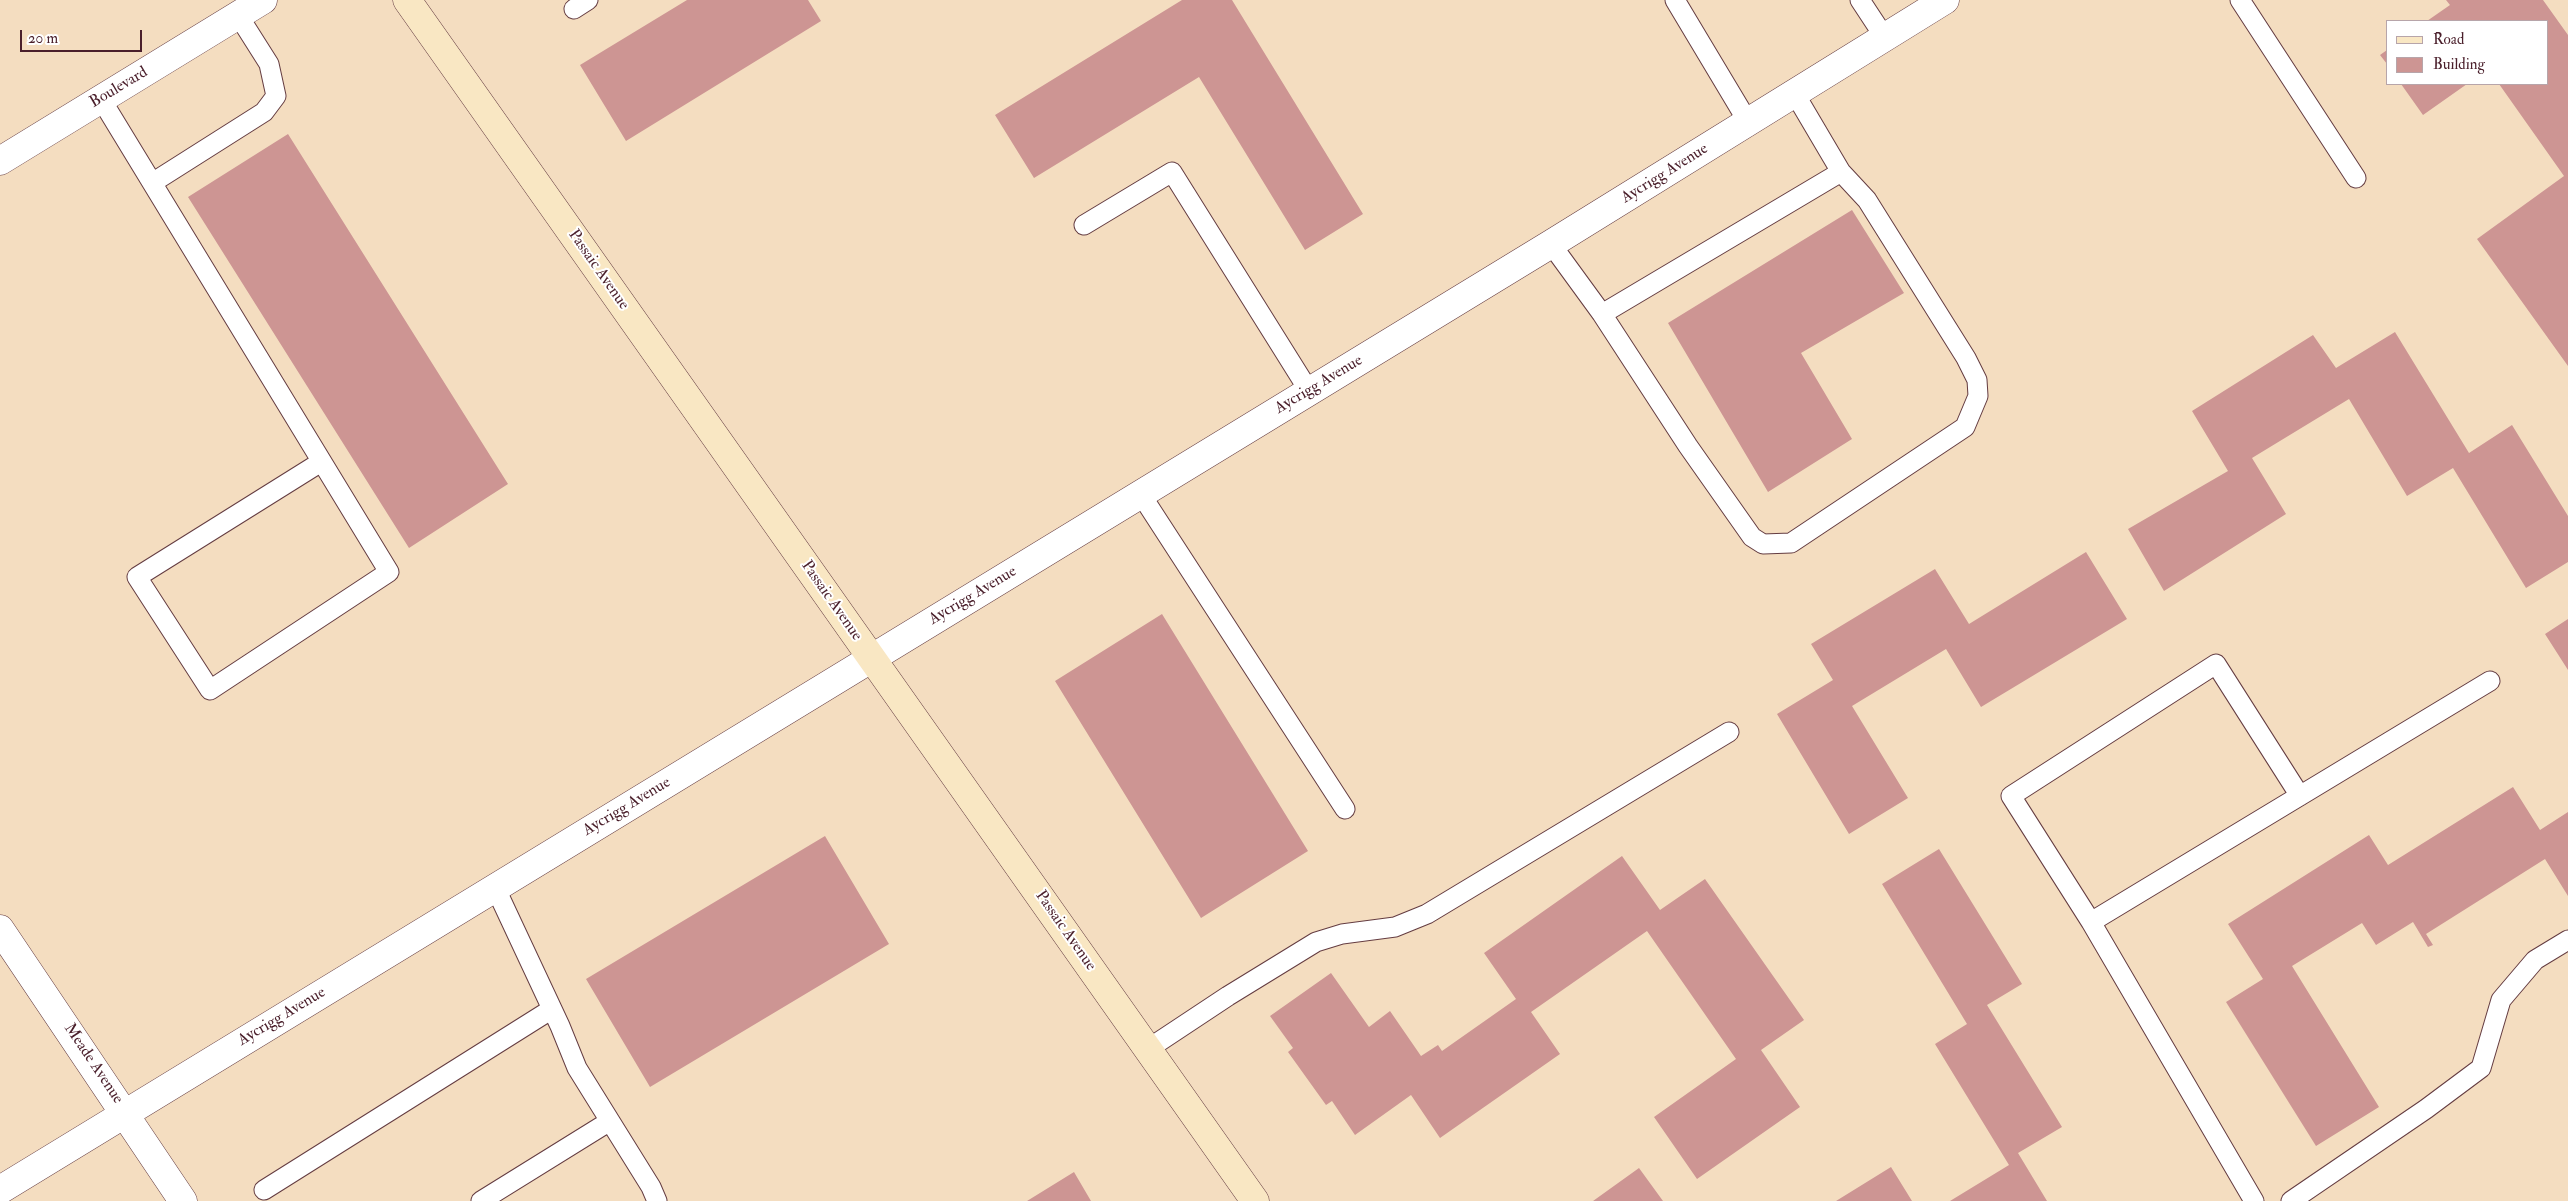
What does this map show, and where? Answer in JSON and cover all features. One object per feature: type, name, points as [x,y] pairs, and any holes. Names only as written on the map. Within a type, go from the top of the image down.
[{"type":"street","name":"Boulevard","points":[[0,161],[263,0]]},
{"type":"street","name":"Passaic Avenue","points":[[407,0],[1256,1201]]},
{"type":"street","name":"Aycrigg Avenue","points":[[0,1190],[1551,244],[1945,0]]},
{"type":"street","name":"Meade Avenue","points":[[0,929],[183,1201]]},
{"type":"lane","points":[[1675,0],[1748,122]]},
{"type":"lane","points":[[1860,0],[1885,38]]},
{"type":"lane","points":[[2240,0],[2356,178]]},
{"type":"lane","points":[[152,184],[264,112],[276,96],[269,64],[238,15]]},
{"type":"lane","points":[[1551,244],[1602,314],[1688,446],[1752,537],[1763,544],[1791,543],[1965,427],[1978,396],[1977,380],[1966,358],[1867,200],[1841,172],[1795,94]]},
{"type":"lane","points":[[101,99],[389,572],[210,690],[136,577],[321,462]]},
{"type":"lane","points":[[1084,225],[1172,172],[1309,391]]},
{"type":"lane","points":[[1602,314],[1841,172]]},
{"type":"lane","points":[[1140,493],[1345,809]]},
{"type":"lane","points":[[2254,1201],[2091,922],[2011,796],[2216,664],[2300,796]]},
{"type":"lane","points":[[2091,922],[2490,681]]},
{"type":"lane","points":[[1148,1049],[1316,942],[1342,934],[1395,927],[1427,914],[1728,732]]},
{"type":"lane","points":[[495,888],[552,1009],[577,1068],[651,1187],[656,1201]]},
{"type":"lane","points":[[2291,1201],[2481,1068],[2501,1000],[2536,960],[2568,940]]},
{"type":"lane","points":[[264,1190],[552,1009]]},
{"type":"lane","points":[[482,1201],[610,1121]]},
{"type":"building","points":[[687,0],[808,0],[821,21],[626,141],[580,65]]},
{"type":"building","points":[[1182,0],[1232,0],[1363,214],[1305,250],[1199,77],[1034,178],[995,115]]},
{"type":"building","points":[[2446,0],[2543,0],[2568,35],[2568,366],[2477,239],[2564,176],[2500,85],[2548,85],[2548,20],[2428,20],[2450,5]]},
{"type":"building","points":[[2386,51],[2386,63],[2380,55]]},
{"type":"building","points":[[2402,85],[2466,85],[2423,115]]},
{"type":"building","points":[[288,134],[508,484],[409,548],[188,197]]},
{"type":"building","points":[[1852,210],[1904,293],[1801,353],[1852,439],[1768,492],[1668,323]]},
{"type":"building","points":[[2395,332],[2469,453],[2512,425],[2568,516],[2568,562],[2526,588],[2453,468],[2407,496],[2349,399],[2252,458],[2286,514],[2164,591],[2128,529],[2228,471],[2192,411],[2313,335],[2336,368]]},
{"type":"building","points":[[2086,552],[2127,619],[1981,707],[1946,649],[1852,706],[1908,798],[1849,834],[1777,714],[1833,680],[1811,644],[1935,569],[1969,624]]},
{"type":"building","points":[[1162,614],[1308,851],[1201,918],[1055,681]]},
{"type":"building","points":[[2568,619],[2568,670],[2545,634]]},
{"type":"building","points":[[2513,787],[2540,830],[2568,812],[2568,896],[2545,859],[2426,934],[2433,945],[2428,947],[2413,922],[2376,945],[2362,923],[2292,966],[2379,1107],[2316,1146],[2226,1002],[2263,979],[2228,924],[2369,835],[2388,865]]},
{"type":"building","points":[[825,836],[889,944],[650,1087],[586,979]]},
{"type":"building","points":[[1939,849],[2022,984],[1987,1005],[2062,1127],[2018,1153],[2047,1201],[1950,1201],[2009,1165],[1935,1044],[1967,1024],[1882,884]]},
{"type":"building","points":[[1622,856],[1660,910],[1705,879],[1804,1020],[1761,1050],[1800,1107],[1697,1179],[1654,1117],[1736,1059],[1647,931],[1531,1012],[1560,1054],[1440,1138],[1411,1095],[1355,1135],[1332,1101],[1326,1105],[1288,1052],[1293,1048],[1270,1016],[1331,973],[1369,1027],[1390,1011],[1421,1056],[1438,1045],[1442,1051],[1516,999],[1484,953]]},
{"type":"building","points":[[1891,1167],[1912,1201],[1836,1201]]},
{"type":"building","points":[[1639,1168],[1663,1201],[1593,1201]]},
{"type":"building","points":[[1074,1172],[1091,1201],[1027,1201]]}]
